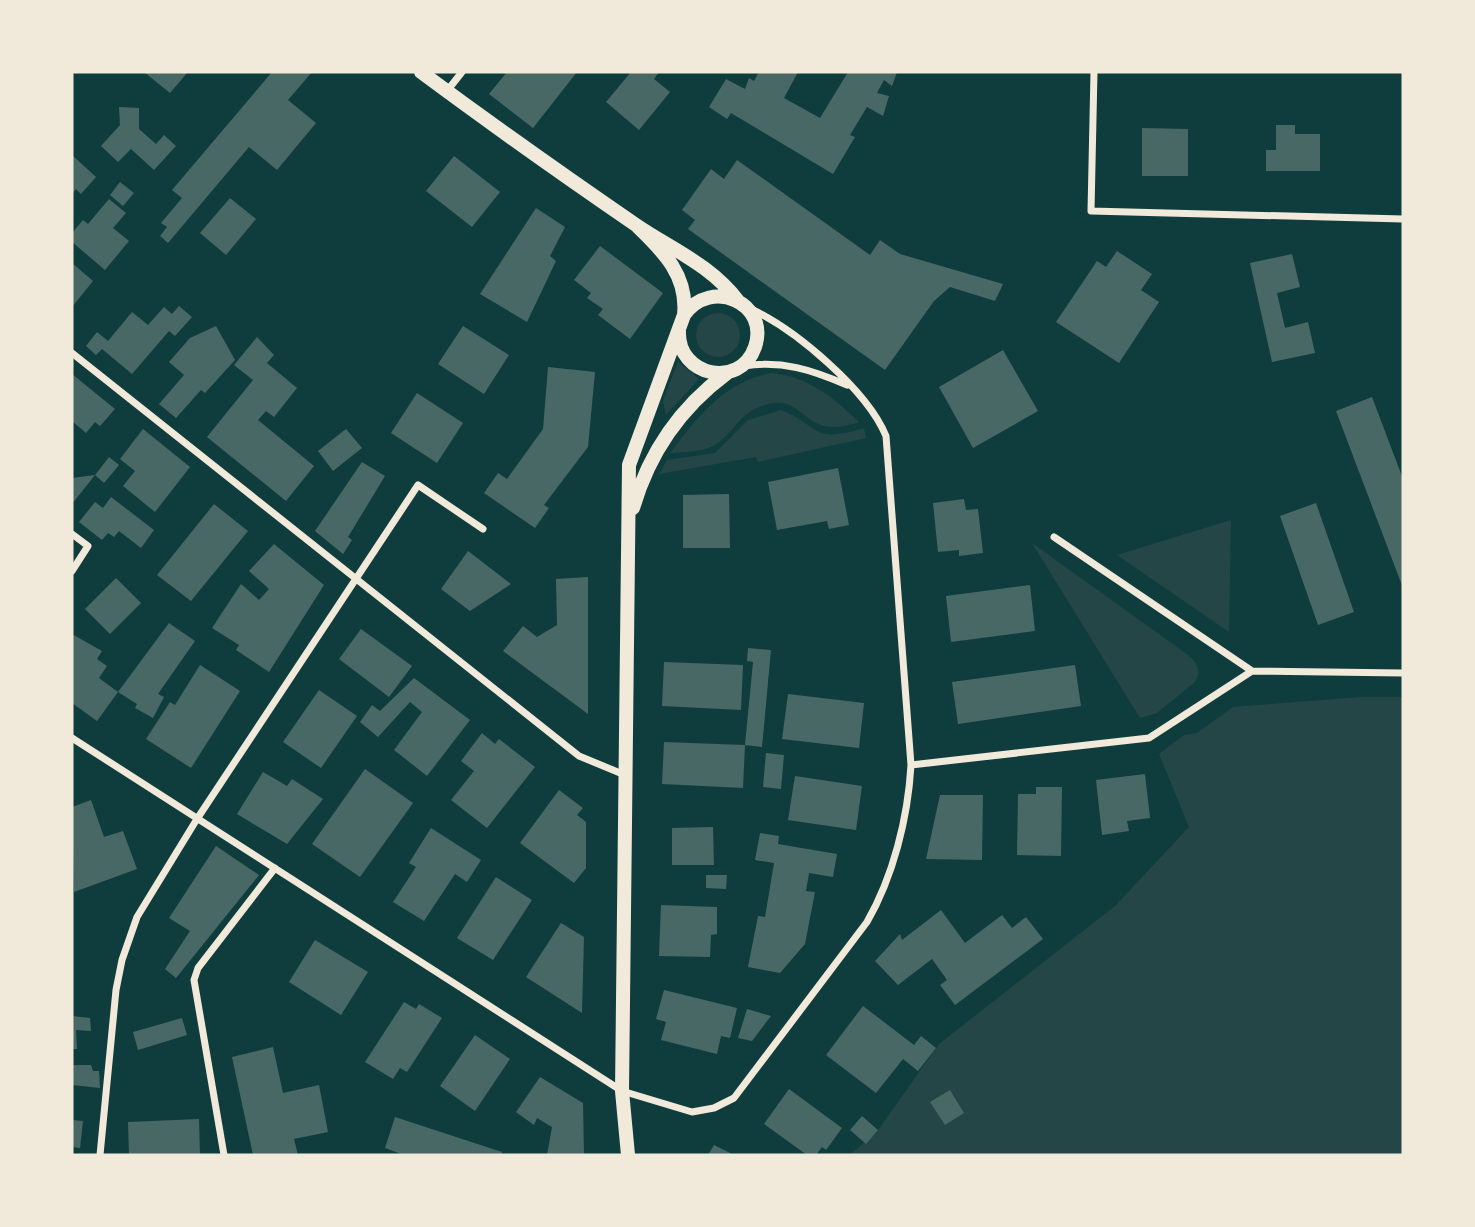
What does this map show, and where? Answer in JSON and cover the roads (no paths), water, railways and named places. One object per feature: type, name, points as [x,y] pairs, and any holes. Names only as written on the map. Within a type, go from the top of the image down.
[{"type":"main road","points":[[421,72],[638,227],[690,257],[724,283],[756,325],[757,341],[751,355],[707,388],[654,452],[639,484],[626,529]]},
{"type":"main road","points":[[638,227],[665,254],[677,273],[686,297],[679,344],[691,364],[704,372],[734,370]]},
{"type":"main road","points":[[628,1155],[622,1091],[626,529],[629,465],[681,322],[694,303],[708,296],[723,296],[741,303]]},
{"type":"street","points":[[447,91],[462,72]]},
{"type":"street","points":[[1094,72],[1091,211],[1403,219]]},
{"type":"street","points":[[72,738],[622,1091],[692,1112],[714,1108],[734,1098],[867,922],[883,895],[910,793],[911,765],[886,436],[868,404],[828,364],[766,316],[741,303]]},
{"type":"street","points":[[72,353],[579,756],[625,775]]},
{"type":"street","points":[[734,370],[781,363],[816,372],[854,389]]},
{"type":"street","points":[[100,1155],[122,960],[137,917],[197,819],[358,580],[418,485],[483,529]]},
{"type":"street","points":[[72,534],[88,546],[72,571]]},
{"type":"street","points":[[1054,537],[1252,671],[1403,673]]},
{"type":"street","points":[[911,765],[1149,738],[1252,671]]},
{"type":"street","points":[[224,1155],[194,980],[198,968],[275,868]]}]
